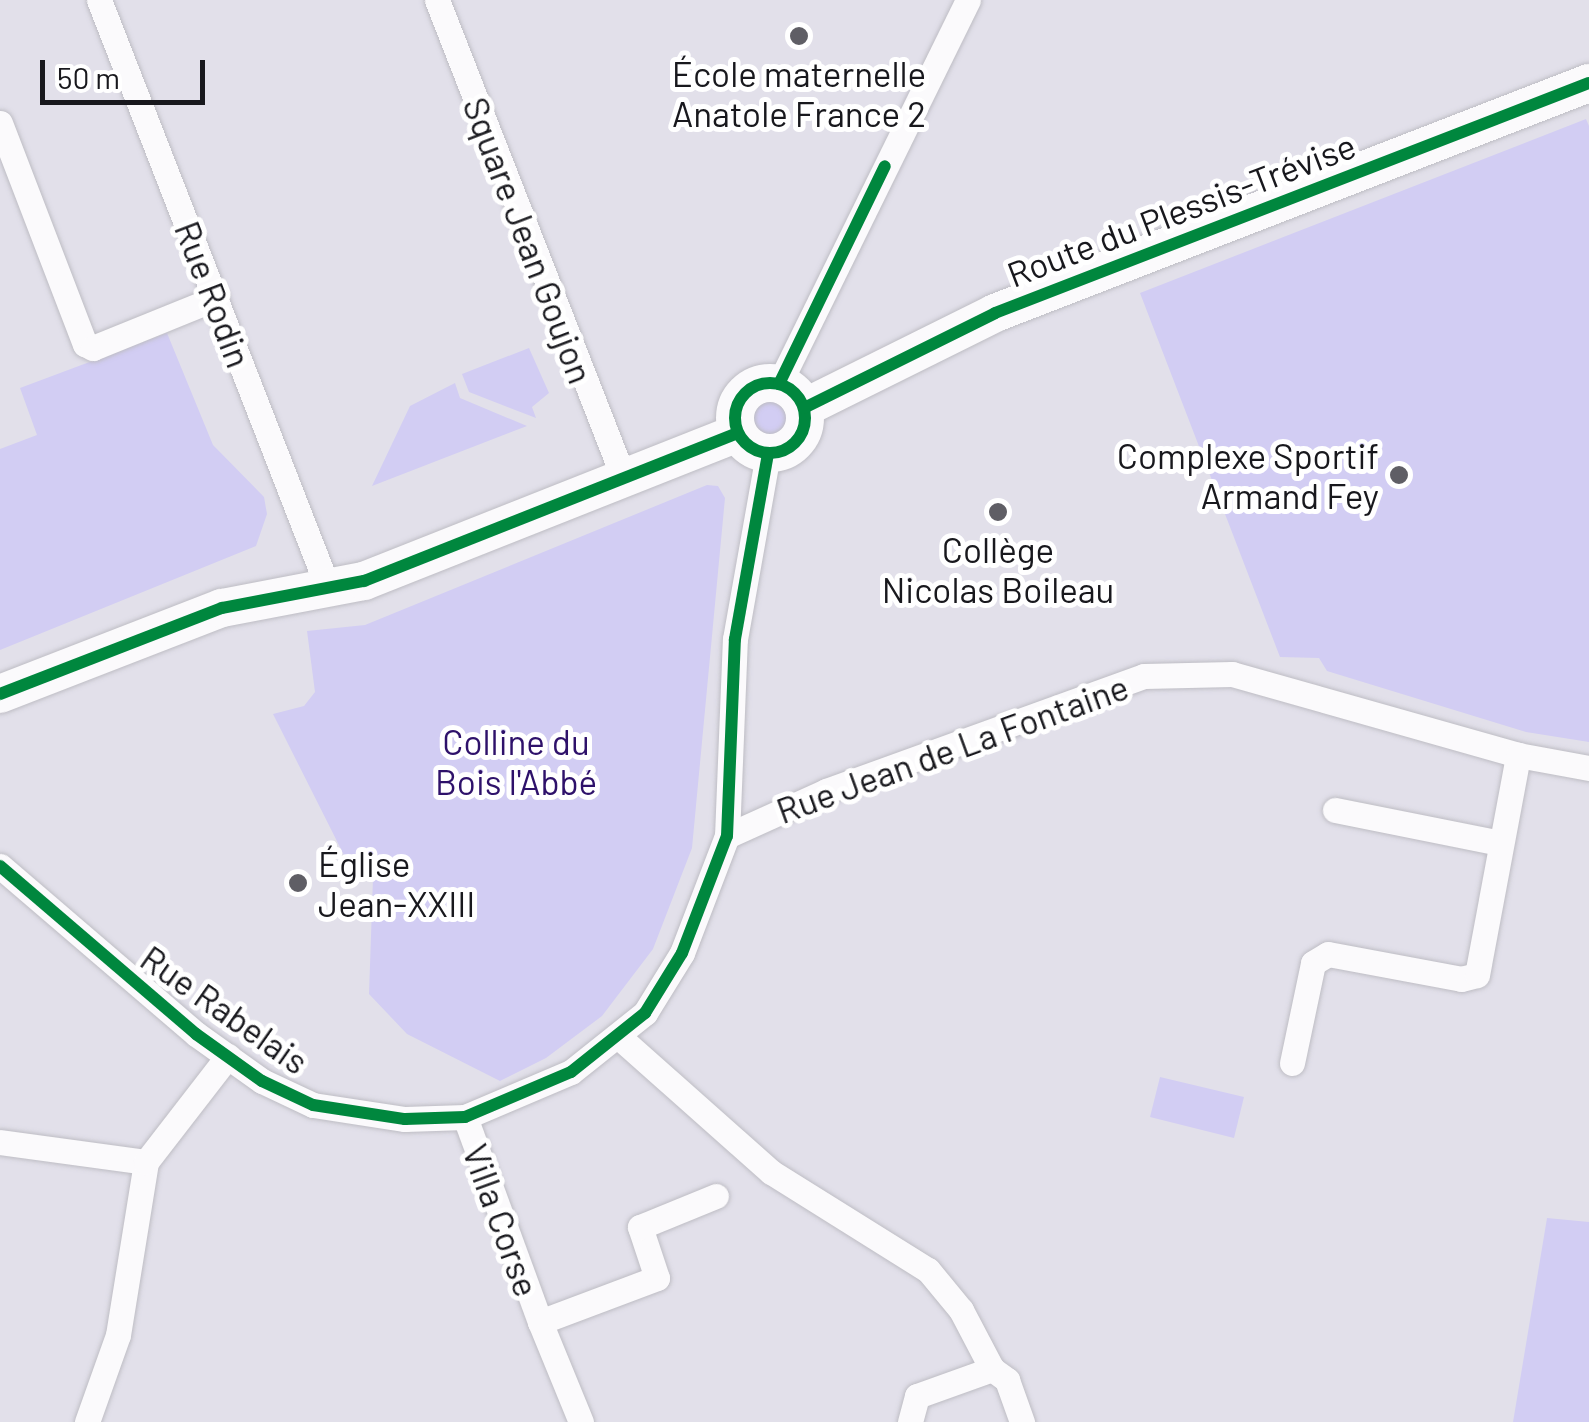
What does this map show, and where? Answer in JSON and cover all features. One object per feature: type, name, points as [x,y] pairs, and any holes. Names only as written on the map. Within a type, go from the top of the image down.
[{"type":"main road","name":"Route du Plessis-Trévise","points":[[752,444],[741,398],[760,384],[792,396],[995,313],[1589,83]]},
{"type":"main road","points":[[0,694],[222,608],[364,581],[624,480],[752,444],[798,441],[792,396]]},
{"type":"street","name":"Rue Rodin","points":[[99,0],[328,588]]},
{"type":"street","name":"Square Jean Goujon","points":[[437,0],[624,480]]},
{"type":"street","points":[[792,396],[968,0]]},
{"type":"street","points":[[0,123],[85,344],[92,348],[216,298]]},
{"type":"street","name":"Rue Rabelais","points":[[0,866],[228,1056],[294,1097],[343,1114],[465,1117],[571,1072],[620,1038],[645,1013],[682,953],[727,836],[735,639],[752,444]]},
{"type":"street","name":"Rue Jean de La Fontaine","points":[[727,836],[826,791],[1144,676],[1232,674],[1518,755],[1589,768]]},
{"type":"street","points":[[1292,1063],[1313,962],[1328,954],[1461,979],[1477,975],[1518,755]]},
{"type":"street","points":[[1336,810],[1500,843]]},
{"type":"street","points":[[620,1038],[770,1172],[928,1270],[961,1310],[992,1368],[1007,1380],[1022,1422]]},
{"type":"street","points":[[87,1422],[118,1336],[136,1194],[146,1162],[228,1056]]},
{"type":"street","name":"Villa Corse","points":[[465,1117],[581,1422]]},
{"type":"street","points":[[0,1142],[146,1162]]},
{"type":"street","name":"Villa Corse","points":[[540,1322],[657,1278],[640,1227],[716,1196]]},
{"type":"street","points":[[910,1422],[917,1396],[992,1368]]},
{"type":"green space","name":"Complexe Sportif Armand Fey","points":[[1586,119],[1589,742],[1526,732],[1327,671],[1319,658],[1280,657],[1140,293]]},
{"type":"green space","points":[[167,333],[213,445],[264,497],[267,514],[256,546],[0,650],[0,449],[37,435],[20,388]]},
{"type":"green space","points":[[529,348],[549,393],[532,407],[536,418],[469,392],[462,374]]},
{"type":"green space","points":[[455,383],[460,398],[527,426],[372,486],[410,406]]},
{"type":"green space","points":[[771,400],[784,406],[790,419],[784,432],[771,438],[758,432],[752,419],[758,406]]},
{"type":"green space","name":"Colline du Bois l'Abbé","points":[[707,485],[718,486],[725,498],[692,848],[653,949],[602,1016],[546,1058],[500,1081],[407,1034],[369,994],[373,878],[353,873],[273,714],[304,706],[315,692],[307,631],[365,625]]},
{"type":"green space","points":[[1160,1077],[1244,1097],[1234,1138],[1150,1117]]},
{"type":"green space","points":[[1547,1218],[1589,1222],[1589,1422],[1513,1422]]},
{"type":"cycle path","points":[[804,408],[995,313],[1589,83]]},
{"type":"cycle path","points":[[779,384],[885,166]]},
{"type":"cycle path","points":[[770,383],[784,385],[795,393],[803,404],[805,418],[803,432],[795,443],[784,451],[770,453],[756,451],[745,443],[737,432],[735,418],[737,404],[745,393],[756,385],[770,383]]},
{"type":"cycle path","points":[[0,694],[222,608],[364,581],[737,433]]},
{"type":"cycle path","points":[[0,866],[196,1034],[262,1081],[313,1105],[405,1119],[465,1117],[571,1072],[645,1013],[682,953],[727,836],[735,639],[768,454]]},
{"type":"place","name":"École maternelle Anatole France 2","points":[[799,36]]},
{"type":"place","name":"Complexe Sportif Armand Fey","points":[[1399,475]]},
{"type":"place","name":"Collège Nicolas Boileau","points":[[998,512]]},
{"type":"place","name":"Église Jean-XXIII","points":[[298,883]]}]
